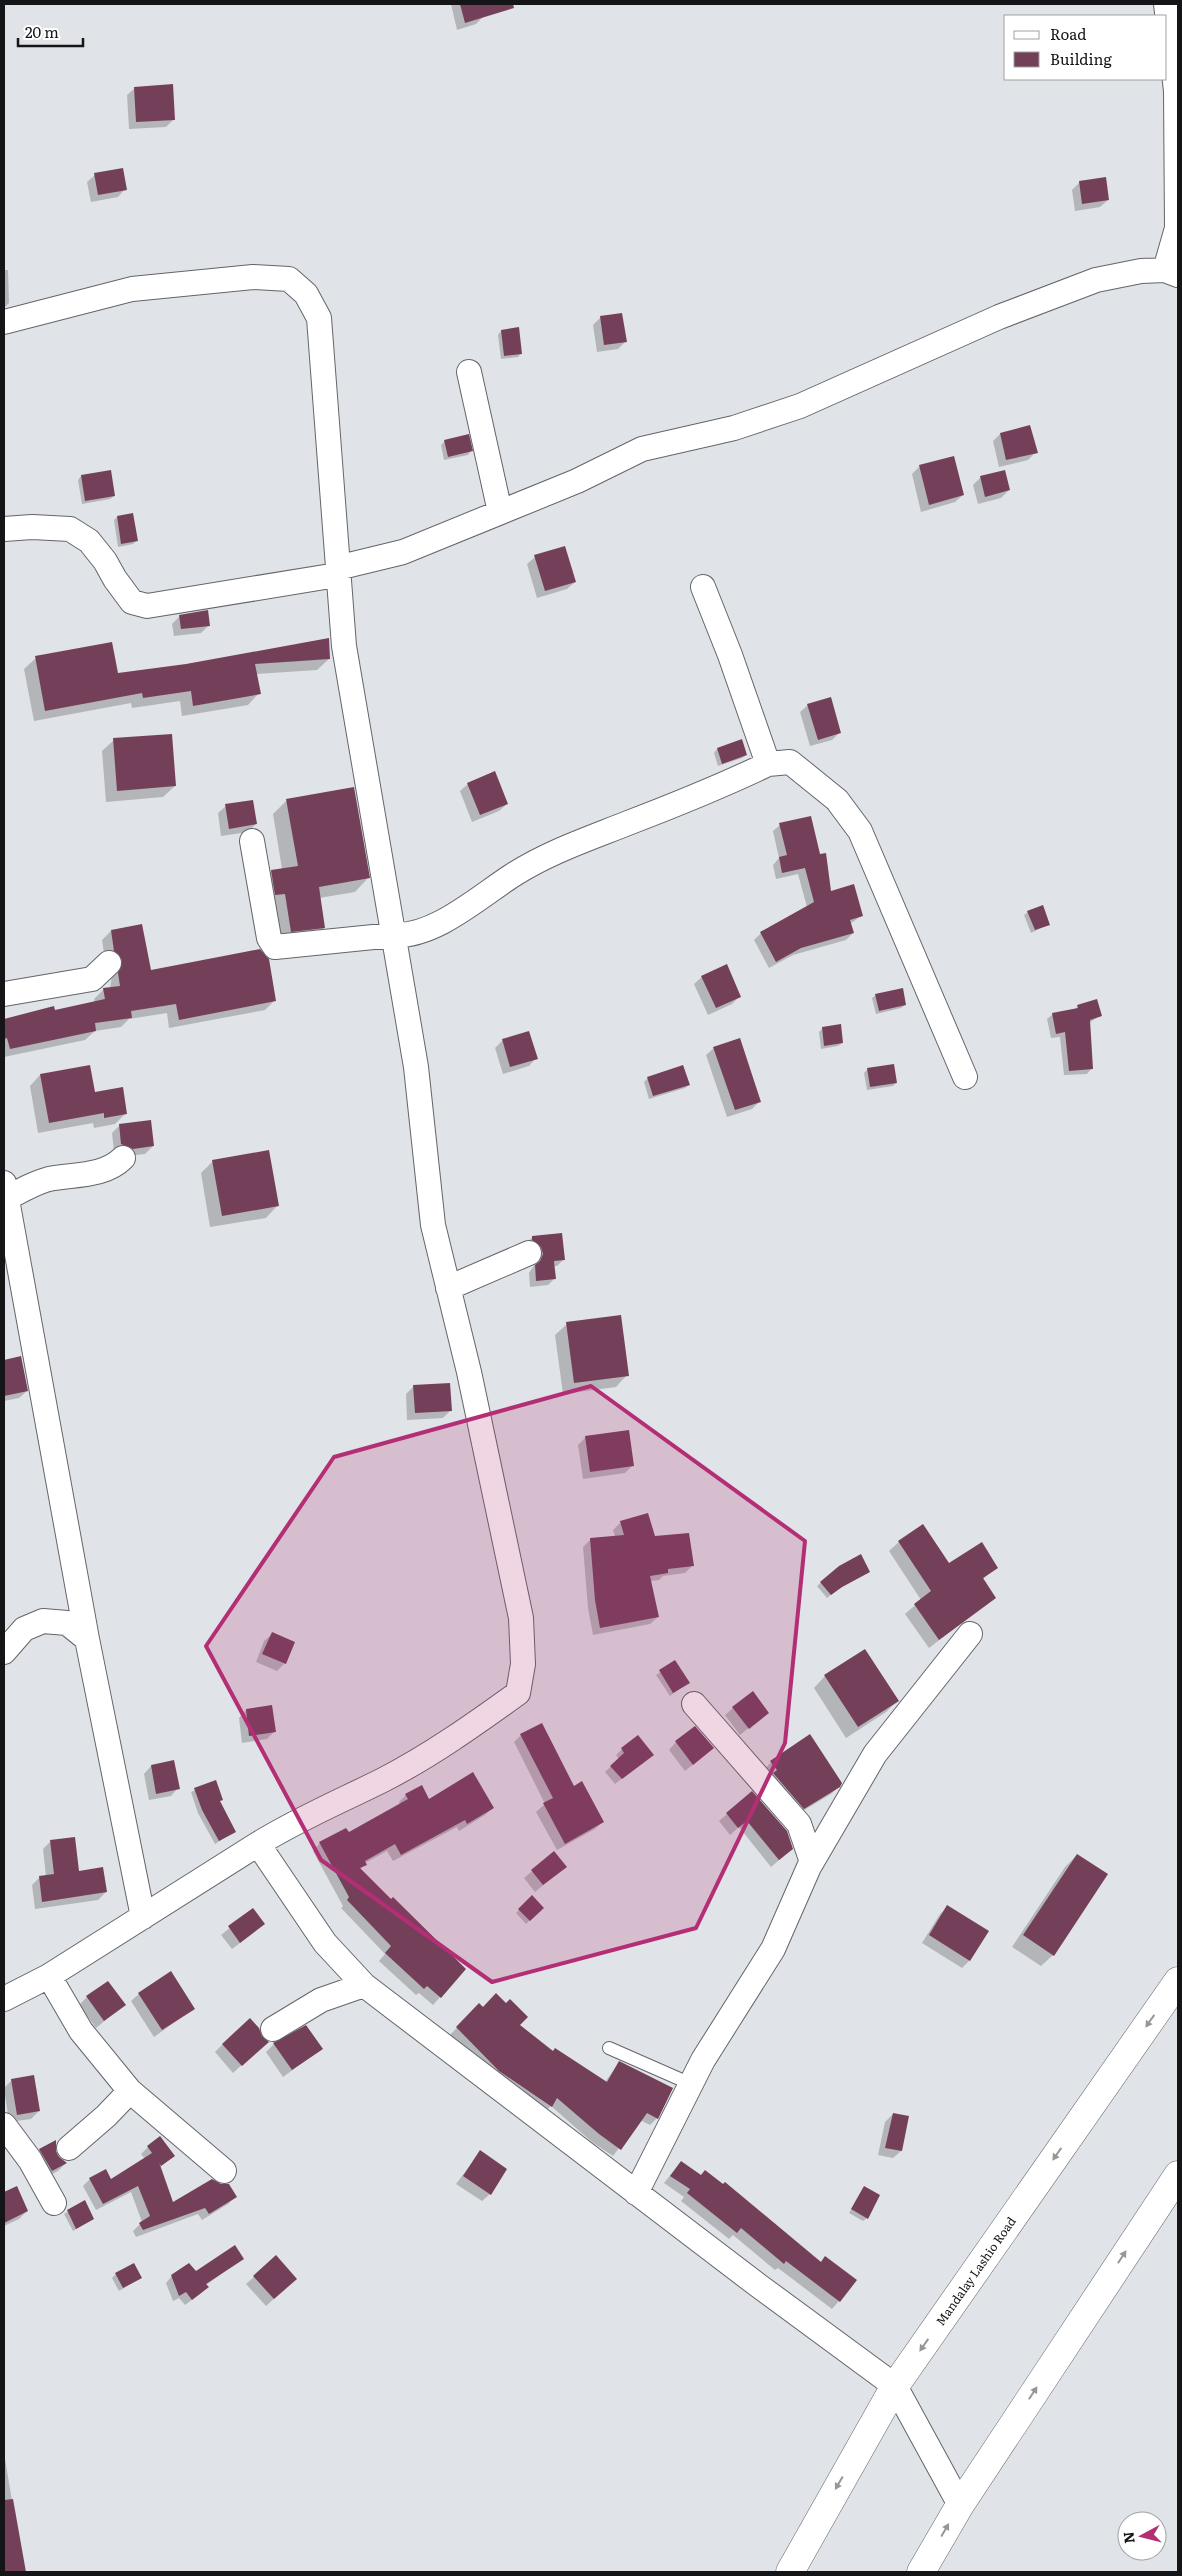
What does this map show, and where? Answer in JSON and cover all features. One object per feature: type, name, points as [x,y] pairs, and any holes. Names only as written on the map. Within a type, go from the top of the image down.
[{"type":"highway","name":"Mandalay Lashio Road","points":[[790,2572],[895,2386],[1178,1981]]},
{"type":"highway","points":[[921,2572],[960,2505],[1178,2175]]},
{"type":"street","points":[[4,529],[32,527],[70,529],[89,541],[105,561],[115,579],[132,602],[147,606],[337,572],[403,552],[577,481],[642,449],[734,428],[800,406],[999,317],[1078,286],[1140,270],[1172,272],[1176,228],[1176,91],[1166,4]]},
{"type":"street","points":[[4,322],[132,288],[254,277],[289,279],[306,294],[319,318],[344,646],[416,1067],[433,1225],[469,1372],[521,1618],[523,1664],[518,1693],[475,1724],[385,1779],[286,1826],[49,1976],[4,1999]]},
{"type":"street","points":[[469,372],[500,512]]},
{"type":"street","points":[[703,587],[730,655],[768,764]]},
{"type":"street","points":[[252,841],[269,938],[275,947],[393,935],[405,936],[422,932],[455,914],[548,854],[694,797],[768,764],[790,762],[836,800],[860,831],[965,1076]]},
{"type":"street","points":[[4,994],[92,979],[109,963]]},
{"type":"street","points":[[123,1158],[111,1168],[48,1180],[22,1190],[5,1191],[87,1639],[143,1917]]},
{"type":"street","points":[[448,1288],[529,1253]]},
{"type":"street","points":[[4,1652],[24,1629],[43,1621],[67,1624],[87,1639]]},
{"type":"street","points":[[636,2193],[691,2084],[732,2010],[774,1949],[812,1862],[875,1754],[970,1634]]},
{"type":"street","points":[[694,1704],[799,1824],[812,1862]]},
{"type":"street","points":[[258,1844],[325,1943],[364,1985],[636,2193],[895,2386],[960,2505]]},
{"type":"street","points":[[49,1976],[81,2031],[130,2091],[224,2171]]},
{"type":"street","points":[[273,2029],[321,2000],[364,1985]]},
{"type":"street","points":[[69,2148],[106,2116],[130,2091]]},
{"type":"street","points":[[4,2126],[30,2160],[54,2203]]},
{"type":"lane","points":[[608,2048],[691,2084]]},
{"type":"highlighted area","points":[[591,1386],[805,1541],[785,1743],[696,1928],[492,1982],[321,1860],[206,1646],[334,1457]]},
{"type":"building","points":[[460,4],[513,4],[514,8],[465,23]]},
{"type":"building","points":[[173,84],[175,120],[136,122],[134,87]]},
{"type":"building","points":[[123,168],[127,190],[98,195],[94,173]]},
{"type":"building","points":[[1106,177],[1109,200],[1082,204],[1079,181]]},
{"type":"building","points":[[622,313],[627,342],[604,345],[600,316]]},
{"type":"building","points":[[519,327],[522,354],[504,356],[501,330]]},
{"type":"building","points":[[1030,425],[1038,453],[1006,460],[1000,433]]},
{"type":"building","points":[[469,434],[473,451],[448,457],[444,440]]},
{"type":"building","points":[[954,456],[964,495],[929,505],[919,465]]},
{"type":"building","points":[[111,470],[115,496],[85,501],[81,475]]},
{"type":"building","points":[[1005,470],[1010,490],[985,497],[980,476]]},
{"type":"building","points":[[133,513],[138,541],[121,544],[117,516]]},
{"type":"building","points":[[565,546],[576,582],[545,591],[534,555]]},
{"type":"building","points":[[208,610],[210,626],[181,629],[179,615]]},
{"type":"building","points":[[329,638],[330,659],[255,664],[261,694],[193,706],[191,691],[143,698],[142,693],[45,711],[35,656],[112,642],[118,673],[186,664]]},
{"type":"building","points":[[831,697],[841,733],[818,740],[807,704]]},
{"type":"building","points":[[172,734],[176,786],[117,791],[113,738]]},
{"type":"building","points":[[742,739],[747,755],[722,764],[717,748]]},
{"type":"building","points":[[495,771],[508,804],[480,815],[467,783]]},
{"type":"building","points":[[354,787],[370,878],[319,887],[325,928],[291,932],[285,894],[275,895],[271,870],[298,866],[286,799]]},
{"type":"building","points":[[253,800],[257,824],[229,829],[225,804]]},
{"type":"building","points":[[811,816],[820,854],[826,853],[831,891],[854,884],[863,916],[850,920],[854,933],[801,948],[776,962],[760,932],[814,902],[805,868],[782,873],[779,857],[787,855],[779,823]]},
{"type":"building","points":[[1043,905],[1050,925],[1035,930],[1027,911]]},
{"type":"building","points":[[142,924],[151,970],[260,949],[269,959],[276,1001],[179,1020],[176,1004],[131,1011],[132,1018],[95,1023],[96,1031],[10,1049],[7,1038],[4,1039],[4,1019],[54,1006],[55,1010],[105,999],[103,988],[120,986],[118,973],[122,960],[114,951],[111,930]]},
{"type":"building","points":[[727,964],[741,997],[716,1008],[701,976]]},
{"type":"building","points":[[903,988],[906,1005],[879,1011],[875,994]]},
{"type":"building","points":[[1097,999],[1102,1016],[1090,1020],[1093,1069],[1069,1071],[1065,1032],[1056,1034],[1052,1013],[1078,1008],[1077,1005]]},
{"type":"building","points":[[841,1024],[843,1043],[824,1046],[822,1027]]},
{"type":"building","points":[[529,1031],[538,1059],[510,1067],[502,1039]]},
{"type":"building","points":[[740,1038],[761,1102],[735,1110],[713,1047]]},
{"type":"building","points":[[894,1064],[897,1083],[870,1087],[867,1068]]},
{"type":"building","points":[[90,1065],[95,1092],[123,1087],[127,1114],[104,1118],[104,1113],[49,1123],[40,1074]]},
{"type":"building","points":[[683,1065],[690,1085],[653,1096],[647,1077]]},
{"type":"building","points":[[151,1120],[154,1146],[133,1149],[121,1144],[119,1124]]},
{"type":"building","points":[[269,1150],[279,1206],[222,1216],[212,1160]]},
{"type":"building","points":[[562,1233],[565,1260],[554,1261],[556,1279],[536,1281],[535,1265],[540,1261],[543,1254],[541,1247],[532,1240],[532,1236]]},
{"type":"building","points":[[621,1315],[629,1376],[574,1383],[566,1322]]},
{"type":"building","points":[[21,1356],[28,1391],[4,1396],[4,1360]]},
{"type":"building","points":[[450,1383],[452,1411],[415,1413],[413,1385]]},
{"type":"building","points":[[629,1430],[634,1466],[590,1472],[585,1436]]},
{"type":"building","points":[[648,1513],[655,1536],[689,1533],[694,1566],[668,1569],[668,1573],[650,1576],[659,1617],[600,1628],[595,1600],[590,1538],[624,1535],[620,1521]]},
{"type":"building","points":[[923,1524],[949,1563],[982,1542],[998,1568],[983,1578],[996,1598],[939,1640],[914,1604],[931,1591],[898,1541]]},
{"type":"building","points":[[861,1554],[870,1572],[831,1595],[820,1582],[839,1566]]},
{"type":"building","points":[[272,1632],[295,1642],[286,1664],[262,1654]]},
{"type":"building","points":[[865,1649],[899,1701],[858,1727],[824,1675]]},
{"type":"building","points":[[675,1660],[690,1683],[673,1693],[659,1670]]},
{"type":"building","points":[[753,1691],[769,1713],[749,1729],[732,1707]]},
{"type":"building","points":[[272,1705],[276,1732],[249,1736],[246,1709]]},
{"type":"building","points":[[542,1723],[574,1786],[582,1781],[604,1822],[565,1844],[543,1803],[553,1798],[520,1734]]},
{"type":"building","points":[[695,1726],[714,1748],[693,1765],[675,1741]]},
{"type":"building","points":[[810,1734],[842,1783],[840,1787],[804,1809],[773,1773],[777,1770],[770,1761]]},
{"type":"building","points":[[638,1735],[654,1755],[622,1779],[610,1766],[624,1753],[621,1748]]},
{"type":"building","points":[[174,1760],[180,1789],[156,1794],[151,1765]]},
{"type":"building","points":[[473,1772],[494,1808],[467,1824],[465,1820],[401,1855],[395,1844],[365,1861],[367,1865],[360,1868],[391,1899],[393,1897],[466,1969],[441,1998],[427,1986],[424,1989],[385,1953],[391,1946],[347,1900],[349,1897],[319,1842],[346,1828],[349,1832],[408,1799],[405,1794],[422,1785],[429,1799]]},
{"type":"building","points":[[216,1780],[223,1800],[220,1801],[236,1832],[219,1841],[202,1810],[194,1788]]},
{"type":"building","points":[[752,1791],[787,1831],[793,1849],[779,1860],[747,1821],[738,1828],[726,1813]]},
{"type":"building","points":[[75,1837],[79,1871],[103,1867],[107,1892],[42,1902],[39,1876],[54,1874],[50,1840]]},
{"type":"building","points":[[554,1851],[567,1867],[543,1885],[531,1870]]},
{"type":"building","points":[[1077,1854],[1108,1874],[1054,1956],[1023,1935]]},
{"type":"building","points":[[532,1895],[544,1908],[530,1921],[518,1909]]},
{"type":"building","points":[[947,1905],[989,1931],[970,1961],[929,1935]]},
{"type":"building","points":[[253,1908],[265,1924],[240,1943],[228,1926]]},
{"type":"building","points":[[171,1971],[195,2009],[162,2030],[138,1993]]},
{"type":"building","points":[[108,1981],[126,2005],[104,2021],[86,1996]]},
{"type":"building","points":[[496,1993],[506,2003],[510,1999],[528,2017],[520,2025],[553,2051],[555,2048],[607,2082],[619,2061],[673,2088],[658,2119],[647,2113],[621,2150],[557,2098],[552,2107],[499,2071],[456,2027],[479,2003],[483,2007]]},
{"type":"building","points":[[250,2018],[259,2028],[262,2036],[269,2042],[242,2066],[222,2044]]},
{"type":"building","points":[[306,2025],[323,2049],[292,2070],[273,2043]]},
{"type":"building","points":[[34,2075],[40,2111],[17,2115],[11,2079]]},
{"type":"building","points":[[893,2113],[909,2116],[902,2151],[885,2148]]},
{"type":"building","points":[[160,2136],[175,2156],[161,2166],[159,2162],[173,2202],[212,2179],[221,2184],[229,2184],[237,2197],[209,2214],[205,2208],[143,2230],[139,2223],[150,2216],[138,2186],[103,2204],[89,2178],[106,2169],[111,2179],[152,2153],[147,2146]]},
{"type":"building","points":[[56,2140],[56,2151],[59,2157],[67,2163],[52,2171],[39,2149]]},
{"type":"building","points":[[480,2150],[507,2169],[491,2195],[463,2176]]},
{"type":"building","points":[[681,2161],[701,2175],[705,2170],[723,2184],[725,2182],[821,2262],[825,2256],[857,2280],[840,2302],[786,2261],[784,2264],[741,2228],[737,2233],[687,2193],[690,2189],[670,2176]]},
{"type":"building","points":[[17,2186],[28,2211],[4,2223],[4,2192]]},
{"type":"building","points":[[864,2186],[880,2195],[868,2219],[851,2209]]},
{"type":"building","points":[[85,2200],[94,2219],[76,2229],[67,2210]]},
{"type":"building","points":[[235,2245],[244,2259],[206,2284],[209,2287],[192,2300],[186,2292],[179,2296],[171,2275],[189,2263],[196,2271]]},
{"type":"building","points":[[276,2255],[297,2279],[274,2299],[253,2276]]},
{"type":"building","points":[[134,2263],[142,2278],[123,2288],[115,2273]]},
{"type":"building","points":[[13,2499],[26,2572],[4,2572],[4,2500]]}]
